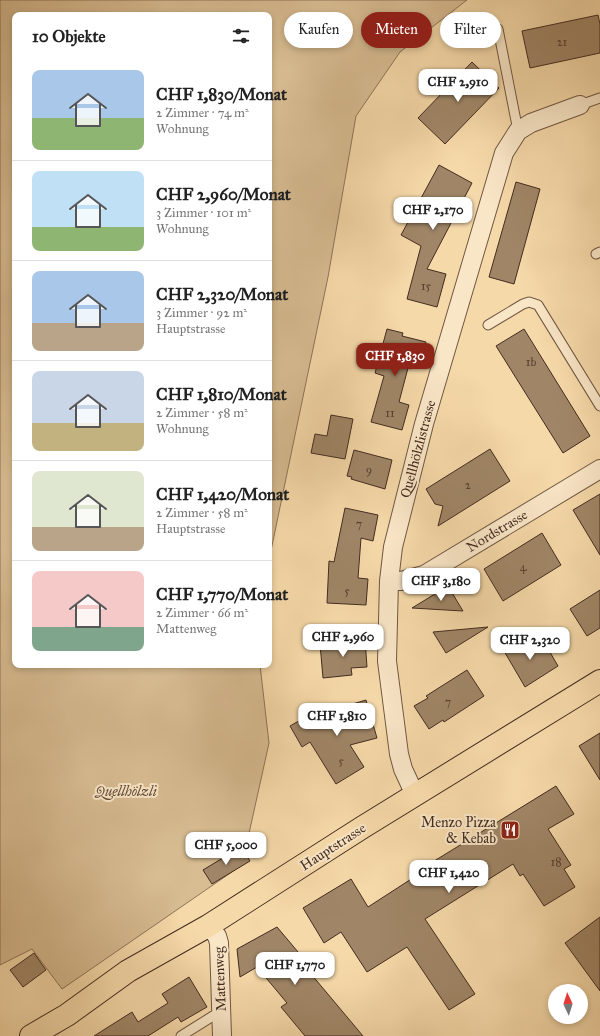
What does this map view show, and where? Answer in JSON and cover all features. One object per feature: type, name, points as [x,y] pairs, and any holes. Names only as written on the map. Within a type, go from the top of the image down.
[{"type":"main road","name":"Hauptstrasse","points":[[32,1036],[67,1015],[128,971],[239,907],[415,795],[600,681]]},
{"type":"main road","name":"Hauptstrasse","points":[[48,1036],[67,1015]]},
{"type":"street","name":"Quellhölzlistrasse","points":[[415,795],[403,769],[399,754],[387,661],[389,581],[396,533],[424,424],[504,153],[518,132],[531,123],[580,105]]},
{"type":"street","name":"Nordstrasse","points":[[389,581],[401,581],[424,575],[600,469]]},
{"type":"street","name":"Mattenweg","points":[[208,926],[217,936],[219,943],[222,1036]]},
{"type":"lane","points":[[501,44],[518,132]]},
{"type":"lane","points":[[580,105],[600,98]]},
{"type":"lane","points":[[488,325],[523,304],[529,302],[538,305],[600,406]]},
{"type":"lane","points":[[181,1036],[221,1011]]},
{"type":"green space","name":"Quellhölzli","points":[[0,0],[467,0],[452,12],[440,12],[440,21],[432,27],[432,12],[361,12],[361,48],[405,48],[400,52],[356,116],[328,277],[272,546],[272,12],[12,12],[12,668],[260,668],[269,743],[242,865],[62,989],[32,949],[0,965]]},
{"type":"building","points":[[598,15],[600,24],[600,53],[530,68],[522,31]]},
{"type":"building","points":[[472,62],[499,88],[445,144],[418,118]]},
{"type":"building","points":[[439,165],[472,183],[427,269],[446,274],[437,307],[407,299],[421,246],[401,235]]},
{"type":"building","points":[[516,182],[540,189],[514,284],[489,277]]},
{"type":"building","points":[[387,329],[403,333],[402,336],[426,342],[419,368],[412,366],[411,369],[408,368],[399,402],[409,405],[402,430],[371,422],[384,376],[375,373]]},
{"type":"building","points":[[524,329],[590,436],[563,453],[496,346]]},
{"type":"building","points":[[331,415],[353,419],[345,459],[311,453],[315,434],[327,436]]},
{"type":"building","points":[[490,449],[510,481],[438,526],[443,506],[435,504],[426,489]]},
{"type":"building","points":[[354,450],[392,460],[385,489],[351,479],[352,477],[347,476]]},
{"type":"building","points":[[600,494],[600,555],[573,510]]},
{"type":"building","points":[[345,508],[378,515],[373,541],[361,538],[358,578],[368,579],[366,605],[327,603],[329,561],[334,562]]},
{"type":"building","points":[[542,533],[561,565],[503,601],[484,569]]},
{"type":"building","points":[[448,586],[463,611],[412,608]]},
{"type":"building","points":[[600,590],[600,628],[587,636],[570,609]]},
{"type":"building","points":[[488,627],[446,653],[433,632]]},
{"type":"building","points":[[528,637],[538,653],[547,647],[558,666],[525,687],[504,651]]},
{"type":"building","points":[[365,639],[367,667],[351,668],[352,675],[323,678],[320,644]]},
{"type":"building","points":[[467,670],[484,696],[444,722],[443,720],[429,729],[414,706],[428,698],[426,696]]},
{"type":"building","points":[[366,700],[377,738],[350,745],[364,767],[336,784],[310,742],[302,747],[290,726],[311,714],[312,716]]},
{"type":"building","points":[[600,733],[600,780],[579,746]]},
{"type":"building","points":[[556,786],[574,814],[548,829],[571,865],[564,869],[575,887],[544,906],[523,874],[520,876],[513,864],[425,919],[475,994],[449,1010],[407,947],[367,972],[341,932],[324,943],[303,908],[351,879],[368,907],[419,874],[418,871]]},
{"type":"building","points":[[241,847],[250,861],[212,884],[203,870]]},
{"type":"building","points":[[600,917],[600,991],[565,943]]},
{"type":"building","points":[[277,927],[309,965],[306,968],[363,1036],[305,1036],[281,1007],[287,1003],[257,967],[240,977],[237,949]]},
{"type":"building","points":[[34,953],[46,970],[23,987],[10,970]]},
{"type":"building","points":[[189,977],[207,1007],[181,1022],[178,1017],[148,1036],[94,1036],[132,1012],[138,1022],[168,1003],[162,994]]},
{"type":"place","name":"Menzo Pizza & Kebab","points":[[510,830]]}]
